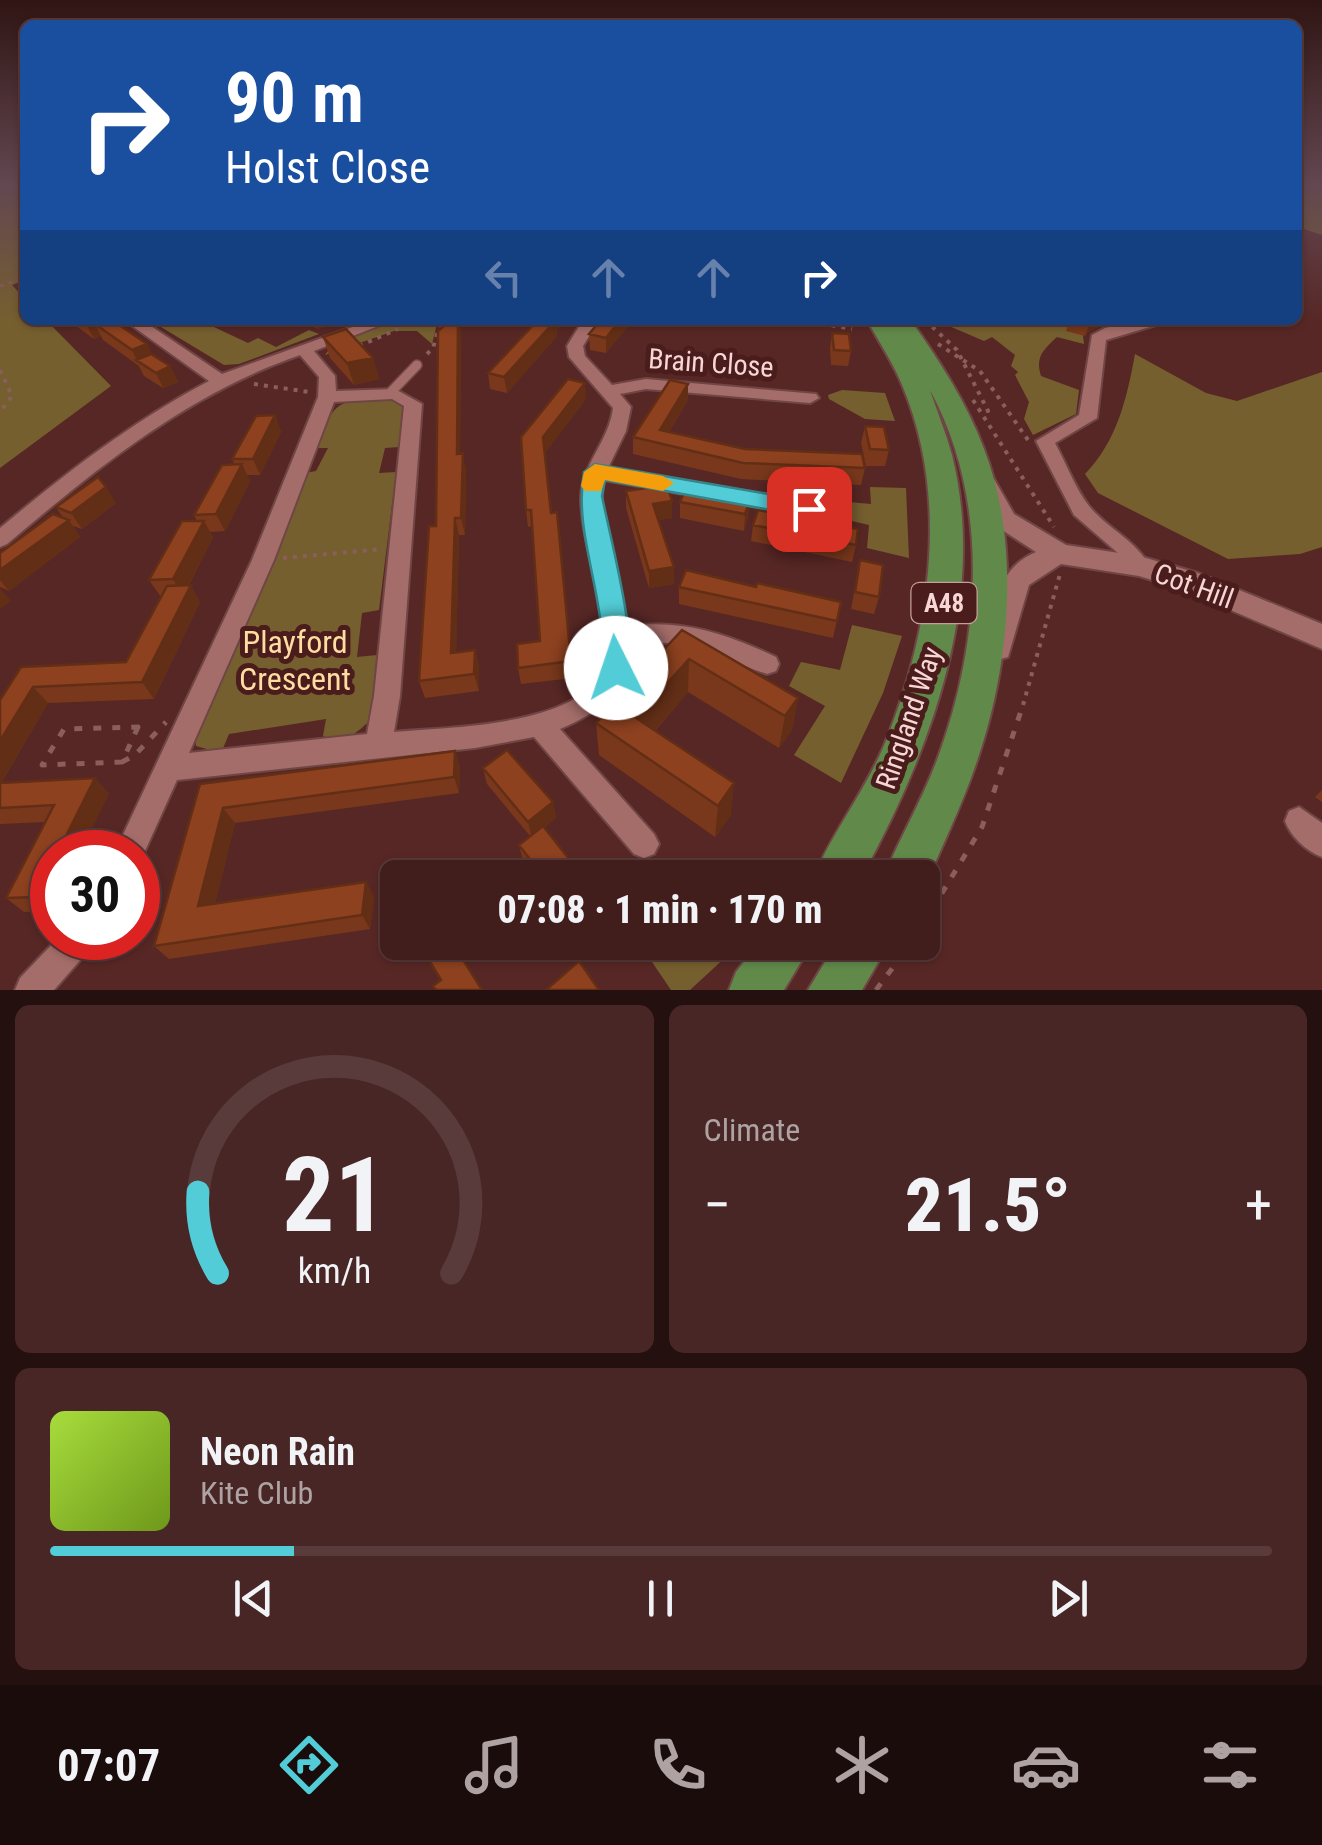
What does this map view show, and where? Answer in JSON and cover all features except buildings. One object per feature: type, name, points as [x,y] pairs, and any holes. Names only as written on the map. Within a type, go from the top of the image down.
[{"type":"main road","name":"Ringland Way","points":[[847,860],[870,824],[905,746],[933,664],[946,592],[946,520],[930,428],[902,360],[866,325]]},
{"type":"main road","name":"Ringland Way","points":[[903,325],[926,360],[976,468],[987,522],[989,587],[986,640],[962,744],[914,860]]},
{"type":"main road","points":[[754,990],[776,960]]},
{"type":"main road","points":[[833,990],[854,960]]},
{"type":"street","points":[[140,325],[223,380]]},
{"type":"street","points":[[0,539],[130,433],[223,380],[372,325]]},
{"type":"street","points":[[168,768],[542,726],[574,713],[600,692],[616,668],[616,637],[591,496],[595,472],[622,424],[622,407],[577,357],[574,346],[588,325]]},
{"type":"street","points":[[1139,566],[1127,549],[1081,510],[1045,441],[1088,418],[1098,338],[1140,325]]},
{"type":"street","points":[[140,830],[264,560],[327,396],[327,376],[304,350]]},
{"type":"street","name":"Brain Close","points":[[609,391],[646,384],[810,398]]},
{"type":"street","points":[[327,396],[390,394],[405,397],[412,404],[387,696],[378,745]]},
{"type":"street","name":"Cot Hill","points":[[976,468],[1004,520],[1060,554],[1139,566],[1188,580],[1322,637]]},
{"type":"street","points":[[595,472],[809,509]]},
{"type":"street","points":[[962,744],[1003,631],[1015,578],[1035,561],[1060,554]]},
{"type":"street","points":[[616,637],[662,630],[696,634],[767,664]]},
{"type":"street","points":[[542,726],[644,844]]},
{"type":"street","points":[[1299,821],[1322,843]]},
{"type":"street","points":[[32,990],[59,960]]},
{"type":"lane","points":[[390,394],[416,365]]},
{"type":"path","points":[[416,365],[432,348],[439,325]]},
{"type":"path","points":[[930,325],[993,384],[1030,444]]},
{"type":"path","points":[[938,344],[958,350],[988,411],[981,410]]},
{"type":"path","points":[[0,370],[12,396],[0,412]]},
{"type":"path","points":[[223,380],[327,396]]},
{"type":"path","points":[[264,560],[399,548]]},
{"type":"path","points":[[138,727],[122,762],[42,765],[64,729],[138,727]]},
{"type":"path","points":[[876,990],[898,960]]},
{"type":"green space","points":[[0,231],[20,231],[20,282],[12,285],[20,294],[20,325],[51,325],[111,386],[0,468]]},
{"type":"green space","points":[[158,325],[210,325],[248,343],[258,338],[276,347],[309,330],[319,334],[239,364],[224,365]]},
{"type":"green space","points":[[378,325],[437,325],[432,344],[417,331],[394,331],[325,355],[335,342]]},
{"type":"green space","points":[[947,325],[1082,325],[1084,344],[1057,337],[1044,350],[1039,364],[1041,376],[1079,390],[1076,414],[1033,435],[1024,419],[1029,402],[1015,375],[1018,372],[1011,366],[1015,355],[992,337],[984,341]]},
{"type":"green space","points":[[1135,354],[1206,393],[1237,401],[1322,372],[1322,547],[1300,554],[1228,559],[1098,493],[1085,474],[1113,433]]},
{"type":"green space","points":[[842,390],[885,393],[895,421],[865,419],[829,399],[828,395]]},
{"type":"green space","name":"Playford Crescent","points":[[394,399],[403,403],[399,447],[385,448],[379,473],[396,472],[379,610],[362,613],[357,657],[377,655],[370,720],[354,734],[337,740],[323,736],[326,719],[229,734],[221,753],[196,746],[194,728],[305,473],[316,471],[328,448],[315,448],[329,418],[350,401]]},
{"type":"green space","points":[[870,487],[906,488],[909,558],[867,548],[869,525],[834,517],[838,501],[871,504]]},
{"type":"green space","points":[[852,625],[902,636],[883,693],[841,783],[794,755],[825,706],[789,686],[801,662],[840,670]]},
{"type":"green space","points":[[723,960],[690,990],[671,990],[652,962]]},
{"type":"slow traffic","points":[[593,486],[595,472],[663,483]]},
{"type":"route","points":[[616,668],[616,637],[591,496],[595,472],[809,509]]}]
